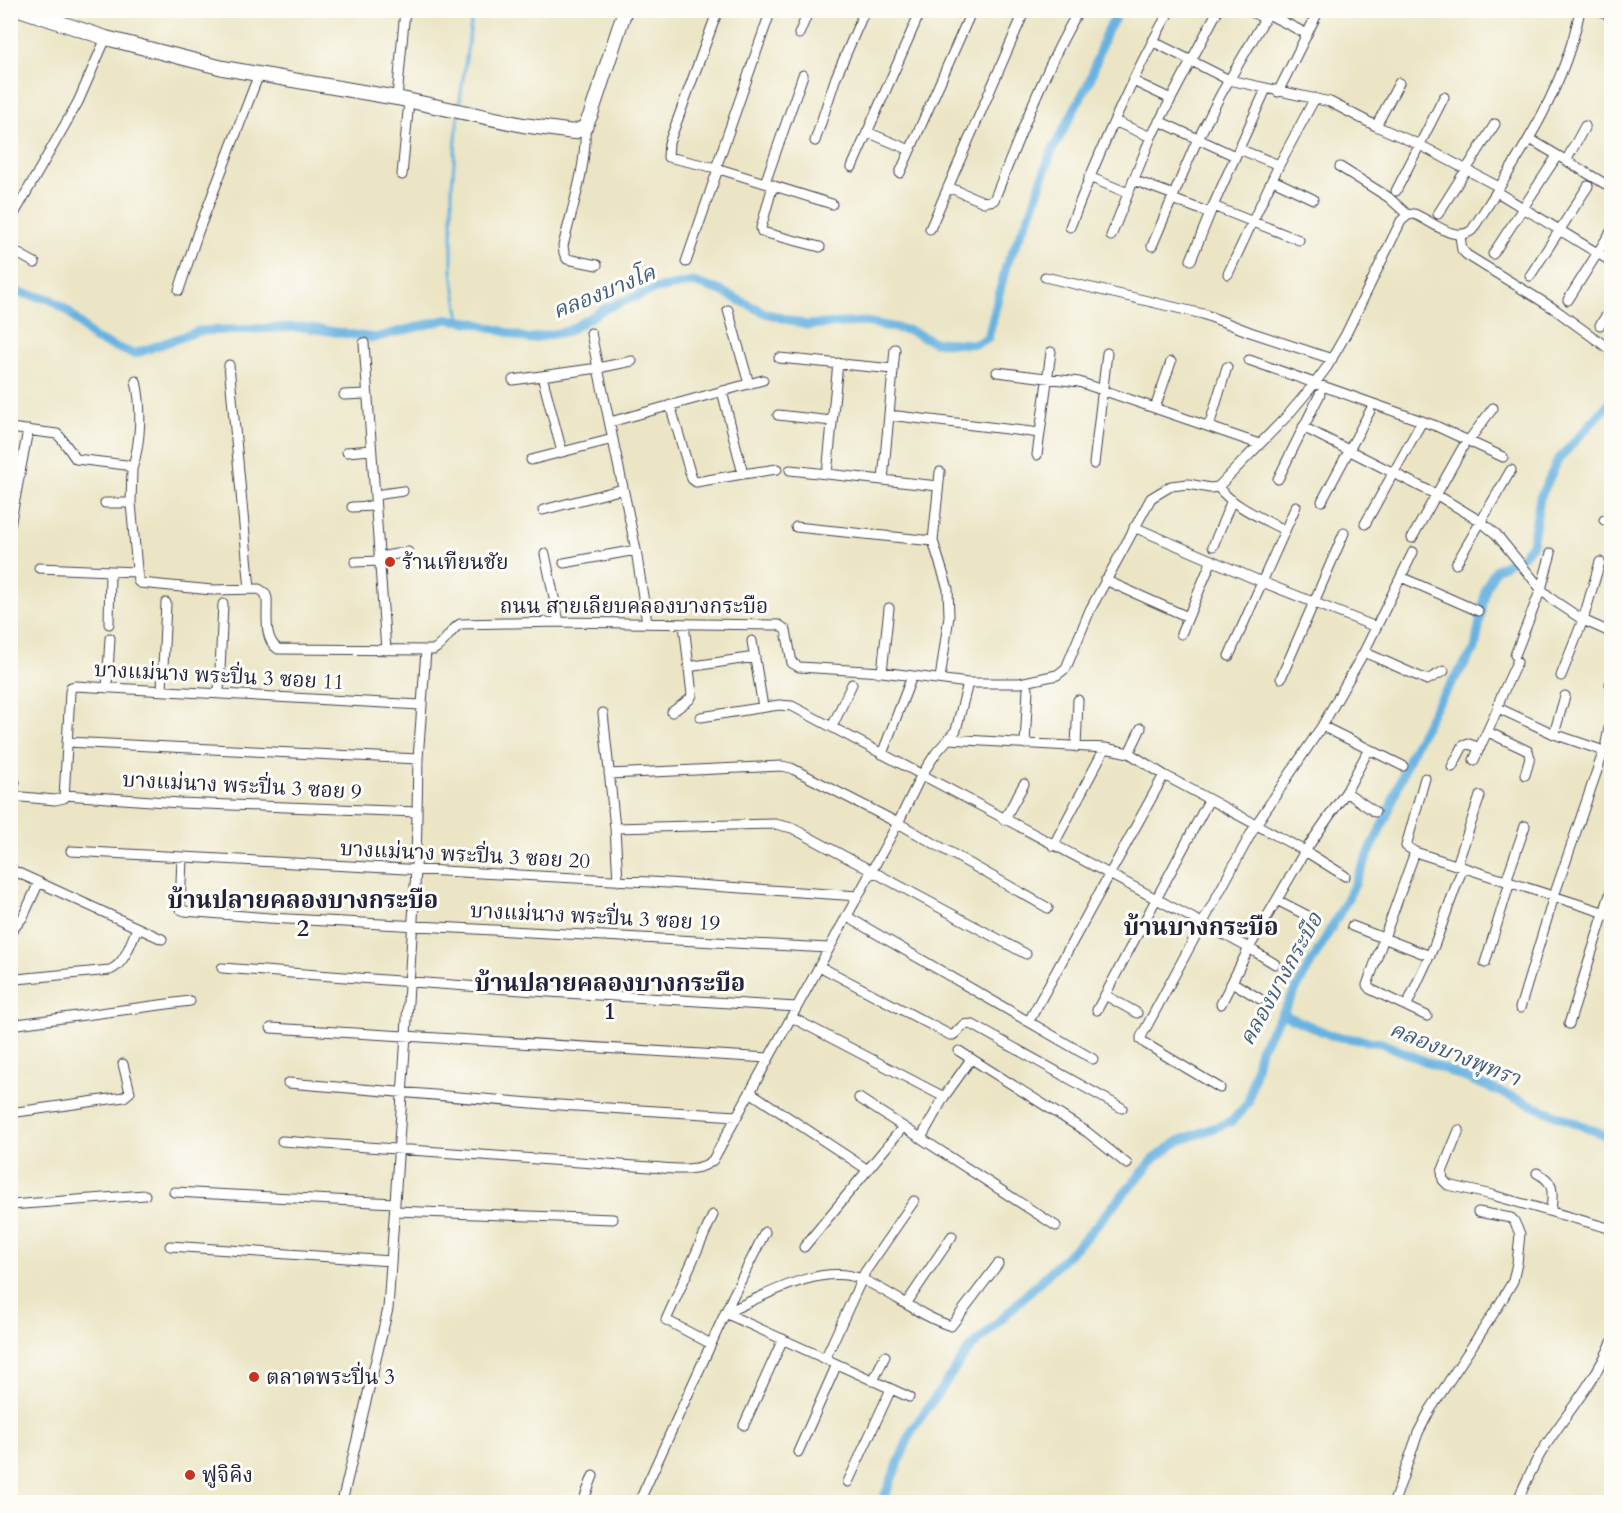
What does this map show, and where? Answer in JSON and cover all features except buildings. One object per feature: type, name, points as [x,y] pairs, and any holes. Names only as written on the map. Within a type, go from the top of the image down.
[{"type":"street","points":[[22,10],[106,38],[223,68],[403,100],[523,125],[574,132],[585,127]]},
{"type":"street","points":[[402,175],[405,10]]},
{"type":"street","points":[[597,265],[567,259],[563,246],[582,164],[586,141],[585,127],[625,10]]},
{"type":"street","points":[[718,10],[667,151],[668,157],[717,168],[832,204]]},
{"type":"street","points":[[686,262],[771,10]]},
{"type":"street","points":[[799,34],[809,10]]},
{"type":"street","points":[[815,141],[836,77],[865,10]]},
{"type":"street","points":[[852,167],[921,10]]},
{"type":"street","points":[[900,173],[972,10]]},
{"type":"street","points":[[930,229],[1025,10]]},
{"type":"street","points":[[948,187],[984,202],[994,200],[1028,117],[1079,10]]},
{"type":"street","points":[[1070,227],[1114,121],[1152,41],[1170,10]]},
{"type":"street","points":[[1111,236],[1151,137],[1218,10]]},
{"type":"street","points":[[1248,10],[1267,14],[1307,34]]},
{"type":"street","points":[[1278,92],[1319,10]]},
{"type":"street","points":[[1460,236],[1472,230],[1530,140],[1553,93],[1580,10]]},
{"type":"street","points":[[1599,10],[1611,17]]},
{"type":"street","points":[[1152,246],[1198,140],[1267,14]]},
{"type":"street","points":[[10,221],[78,102],[106,38]]},
{"type":"street","points":[[1152,41],[1229,80],[1330,102],[1467,171],[1611,262]]},
{"type":"street","points":[[179,290],[198,232],[259,75]]},
{"type":"street","points":[[803,75],[769,184],[761,228],[765,235],[820,247]]},
{"type":"street","points":[[1133,81],[1171,99]]},
{"type":"street","points":[[1376,126],[1399,83]]},
{"type":"street","points":[[1191,260],[1211,209],[1266,89]]},
{"type":"street","points":[[1396,191],[1444,97]]},
{"type":"street","points":[[1228,274],[1279,165],[1315,98]]},
{"type":"street","points":[[1114,121],[1151,137]]},
{"type":"street","points":[[1160,121],[1198,140],[1279,165]]},
{"type":"street","points":[[1438,214],[1495,124]]},
{"type":"street","points":[[1493,254],[1524,207],[1585,126]]},
{"type":"street","points":[[867,132],[910,150]]},
{"type":"street","points":[[1530,140],[1611,188]]},
{"type":"street","points":[[1340,167],[1388,197],[1408,215],[1416,215],[1460,236]]},
{"type":"street","points":[[1089,177],[1128,193]]},
{"type":"street","points":[[1133,180],[1173,197],[1252,221],[1299,240]]},
{"type":"street","points":[[1273,180],[1313,199]]},
{"type":"street","points":[[1530,276],[1588,186]]},
{"type":"street","points":[[1284,530],[1249,512],[1218,487],[1316,383],[1346,334],[1396,228],[1408,215]]},
{"type":"street","points":[[1568,300],[1611,230]]},
{"type":"street","points":[[1460,236],[1462,250],[1467,255],[1553,308],[1611,351]]},
{"type":"street","points":[[10,249],[35,263]]},
{"type":"street","points":[[1045,277],[1203,314],[1332,359]]},
{"type":"street","points":[[1600,325],[1611,307]]},
{"type":"street","points":[[728,310],[748,384]]},
{"type":"street","points":[[591,333],[636,550],[647,623]]},
{"type":"street","points":[[364,343],[386,650]]},
{"type":"street","points":[[883,480],[895,349]]},
{"type":"street","points":[[1036,455],[1051,352]]},
{"type":"street","points":[[1094,464],[1107,353]]},
{"type":"street","points":[[779,358],[893,369]]},
{"type":"street","points":[[1249,360],[1396,411],[1466,444],[1503,457]]},
{"type":"street","points":[[513,380],[632,361]]},
{"type":"street","points":[[1155,408],[1172,362]]},
{"type":"street","points":[[827,474],[838,363]]},
{"type":"street","points":[[229,365],[250,589]]},
{"type":"street","points":[[1209,426],[1227,367]]},
{"type":"street","points":[[997,372],[1079,381],[1258,444]]},
{"type":"street","points":[[542,376],[562,452]]},
{"type":"street","points":[[610,422],[764,380]]},
{"type":"street","points":[[136,381],[140,395],[135,458],[132,469],[131,503],[136,579],[140,583],[212,590],[260,589],[265,592],[267,598],[268,638],[271,645],[278,649],[426,650],[418,759],[416,870],[387,1319],[342,1503]]},
{"type":"street","points":[[722,391],[743,474]]},
{"type":"street","points":[[344,395],[367,394]]},
{"type":"street","points":[[1278,479],[1320,394]]},
{"type":"street","points":[[670,405],[692,479],[696,482],[777,469]]},
{"type":"street","points":[[1412,538],[1466,444],[1493,408]]},
{"type":"street","points":[[1322,501],[1370,411]]},
{"type":"street","points":[[778,415],[832,421]]},
{"type":"street","points":[[889,415],[1040,433]]},
{"type":"street","points":[[1365,524],[1420,425]]},
{"type":"street","points":[[1303,427],[1437,495],[1480,521],[1504,543],[1541,589],[1553,600],[1583,620],[1611,633]]},
{"type":"street","points":[[10,429],[57,435],[76,459],[126,465],[132,469]]},
{"type":"street","points":[[10,526],[28,430]]},
{"type":"street","points":[[531,460],[613,439]]},
{"type":"street","points":[[347,452],[371,450]]},
{"type":"street","points":[[789,470],[938,486]]},
{"type":"street","points":[[1456,564],[1511,470]]},
{"type":"street","points":[[940,472],[933,541],[948,589],[950,616],[940,679]]},
{"type":"street","name":"ถนน สายเลียบคลองบางกระบือ","points":[[426,650],[441,646],[460,624],[559,622],[779,625],[786,630],[792,663],[795,666],[882,672],[969,683],[1020,683],[1062,672],[1066,668],[1105,580],[1151,498],[1171,486],[1188,484],[1218,487]]},
{"type":"street","points":[[543,510],[623,489]]},
{"type":"street","points":[[375,495],[403,491]]},
{"type":"street","points":[[1213,546],[1232,500]]},
{"type":"street","points":[[105,503],[131,503]]},
{"type":"street","points":[[352,507],[375,506]]},
{"type":"street","points":[[1229,656],[1296,506]]},
{"type":"street","points":[[796,527],[933,541]]},
{"type":"street","points":[[1134,527],[1262,582],[1376,627]]},
{"type":"street","points":[[1281,678],[1344,533]]},
{"type":"street","points":[[564,563],[636,550]]},
{"type":"street","points":[[355,562],[408,552]]},
{"type":"street","points":[[1220,1088],[1141,1040],[1143,1033],[1255,826],[1322,726],[1364,652],[1413,552]]},
{"type":"street","points":[[1474,760],[1498,708],[1541,589],[1551,553]]},
{"type":"street","points":[[544,554],[559,622]]},
{"type":"street","points":[[1181,634],[1212,560]]},
{"type":"street","points":[[1561,676],[1583,620],[1600,562]]},
{"type":"street","points":[[39,568],[136,572]]},
{"type":"street","points":[[110,571],[110,624]]},
{"type":"street","points":[[1401,577],[1478,611]]},
{"type":"street","points":[[1105,580],[1188,617]]},
{"type":"street","points":[[162,690],[166,603]]},
{"type":"street","points":[[219,692],[223,604]]},
{"type":"street","points":[[882,672],[889,608]]},
{"type":"street","points":[[672,712],[692,695],[684,624]]},
{"type":"street","points":[[107,688],[110,639]]},
{"type":"street","points":[[752,641],[763,707]]},
{"type":"street","points":[[1364,652],[1426,680],[1444,671]]},
{"type":"street","points":[[694,666],[755,657]]},
{"type":"street","points":[[882,754],[911,679]]},
{"type":"street","points":[[282,1141],[696,1169],[707,1165],[713,1160],[921,776],[936,753],[956,730],[969,683]]},
{"type":"street","points":[[832,727],[852,684]]},
{"type":"street","name":"บางแม่นาง พระปิ่น 3 ซอย 11","points":[[65,795],[71,687],[219,692],[421,705]]},
{"type":"street","points":[[1024,744],[1028,689]]},
{"type":"street","points":[[1554,734],[1565,696]]},
{"type":"street","points":[[1076,747],[1078,700]]},
{"type":"street","points":[[701,717],[784,704],[832,727],[1249,948],[1275,964]]},
{"type":"street","points":[[1498,708],[1554,734],[1607,748]]},
{"type":"street","points":[[603,713],[618,881]]},
{"type":"street","points":[[1520,1008],[1554,896],[1607,748],[1611,713]]},
{"type":"street","points":[[1322,726],[1403,766]]},
{"type":"street","points":[[1129,753],[1142,728]]},
{"type":"street","points":[[1488,732],[1528,751],[1530,758],[1525,775]]},
{"type":"street","points":[[949,739],[1105,748],[1129,753],[1164,776],[1305,851],[1345,876]]},
{"type":"street","points":[[67,742],[418,759]]},
{"type":"street","points":[[1452,767],[1463,746],[1468,744],[1480,748]]},
{"type":"street","points":[[1053,846],[1105,748]]},
{"type":"street","points":[[1221,1004],[1249,948],[1305,851],[1346,792],[1369,749]]},
{"type":"street","points":[[609,774],[782,766],[791,768],[898,822],[1048,908]]},
{"type":"street","points":[[1029,1021],[1164,776]]},
{"type":"street","points":[[10,778],[15,782],[11,797],[55,800],[64,798],[65,795]]},
{"type":"street","points":[[1425,778],[1406,846],[1415,852],[1607,914]]},
{"type":"street","points":[[1004,820],[1023,784]]},
{"type":"street","points":[[1346,792],[1375,812]]},
{"type":"street","name":"บางแม่นาง พระปิ่น 3 ซอย 9","points":[[65,795],[192,803],[417,812]]},
{"type":"street","points":[[1407,1005],[1430,956],[1480,796]]},
{"type":"street","points":[[1097,1010],[1209,800]]},
{"type":"street","points":[[615,828],[782,825],[792,828],[872,869],[1026,954]]},
{"type":"street","points":[[1485,963],[1525,826]]},
{"type":"street","name":"บางแม่นาง พระปิ่น 3 ซอย 20","points":[[71,851],[858,896]]},
{"type":"street","points":[[1415,852],[1367,985],[1370,989],[1427,1016]]},
{"type":"street","name":"บางแม่นาง พระปิ่น 3 ซอย 19","points":[[182,857],[180,909],[269,918],[828,948]]},
{"type":"street","points":[[12,870],[162,939]]},
{"type":"street","points":[[10,933],[23,917],[39,882]]},
{"type":"street","points":[[1569,1024],[1607,914],[1611,888]]},
{"type":"street","points":[[1277,900],[1308,916]]},
{"type":"street","points":[[846,916],[1093,1059]]},
{"type":"street","points":[[1352,926],[1430,956]]},
{"type":"street","points":[[10,976],[17,979],[110,970],[117,967],[137,928]]},
{"type":"street","points":[[819,966],[950,1035],[956,1033],[961,1025],[967,1023],[973,1025],[1122,1108]]},
{"type":"street","points":[[222,968],[549,992],[797,1007]]},
{"type":"street","points":[[1232,982],[1260,999]]},
{"type":"street","points":[[1105,995],[1137,1013]]},
{"type":"street","points":[[10,1025],[190,1001]]},
{"type":"street","points":[[791,1017],[944,1097]]},
{"type":"street","points":[[271,1029],[406,1035],[768,1058]]},
{"type":"street","points":[[959,1051],[1087,1132],[1127,1164]]},
{"type":"street","points":[[921,1138],[944,1097],[971,1059]]},
{"type":"street","points":[[10,1113],[124,1097],[130,1092],[123,1064]]},
{"type":"street","points":[[288,1083],[543,1104],[737,1116]]},
{"type":"street","points":[[750,1092],[868,1170]]},
{"type":"street","points":[[859,1098],[1056,1226]]},
{"type":"street","points":[[804,1247],[903,1127]]},
{"type":"street","points":[[1459,1130],[1442,1172],[1443,1180],[1448,1185],[1611,1227]]},
{"type":"street","points":[[1537,1173],[1546,1178],[1552,1187],[1551,1210]]},
{"type":"street","points":[[174,1192],[613,1219]]},
{"type":"street","points":[[10,1205],[145,1195]]},
{"type":"street","points":[[825,1359],[865,1272],[914,1201]]},
{"type":"street","points":[[1394,1503],[1418,1433],[1513,1281],[1520,1249],[1520,1234],[1517,1225],[1511,1218],[1478,1212]]},
{"type":"street","points":[[711,1344],[666,1320],[713,1215]]},
{"type":"street","points":[[639,1503],[725,1313],[765,1232]]},
{"type":"street","points":[[906,1304],[952,1236]]},
{"type":"street","points":[[170,1246],[391,1261]]},
{"type":"street","points":[[725,1313],[804,1280],[841,1275],[862,1279],[951,1326],[998,1264]]},
{"type":"street","points":[[725,1313],[909,1397]]},
{"type":"street","points":[[744,1425],[783,1339]]},
{"type":"street","points":[[1517,1503],[1543,1451],[1594,1378],[1611,1342]]},
{"type":"street","points":[[873,1381],[885,1356]]},
{"type":"street","points":[[798,1452],[837,1364]]},
{"type":"street","points":[[848,1482],[891,1389]]},
{"type":"street","points":[[583,1503],[592,1476]]},
{"type":"waterway","points":[[459,107],[473,10]]},
{"type":"waterway","name":"คลองบางโค","points":[[10,291],[50,299],[68,311],[94,339],[134,354],[199,331],[303,327],[374,338],[448,319],[475,323],[529,339],[568,331],[606,308],[656,289],[693,282],[721,291],[765,313],[806,325],[866,322],[911,331],[934,342],[976,344],[988,338],[1006,266],[1032,209],[1051,153],[1090,80],[1105,35],[1120,10]]},
{"type":"waterway","points":[[458,116],[452,186],[452,271],[460,320]]},
{"type":"waterway","name":"คลองบางกระบือ","points":[[882,1502],[912,1430],[967,1352],[1085,1238],[1155,1158],[1179,1141],[1232,1121],[1248,1103],[1260,1049],[1346,902],[1387,815],[1410,755],[1435,707],[1475,649],[1486,587],[1496,569],[1522,556],[1532,544],[1540,498],[1558,460],[1612,400]]},
{"type":"waterway","name":"คลองบางพุทรา","points":[[1282,1014],[1333,1036],[1381,1043],[1612,1138]]},
{"type":"place","name":"ร้านเทียนชัย","points":[[390,562]]},
{"type":"place","name":"ตลาดพระปิ่น 3","points":[[254,1377]]},
{"type":"place","name":"ฟูจิคิง","points":[[190,1475]]},
{"type":"district","name":"บ้านปลายคลองบางกระบือ 2","points":[[303,914]]},
{"type":"district","name":"บ้านบางกระบือ","points":[[1201,927]]},
{"type":"district","name":"บ้านปลายคลองบางกระบือ 1","points":[[610,997]]}]
